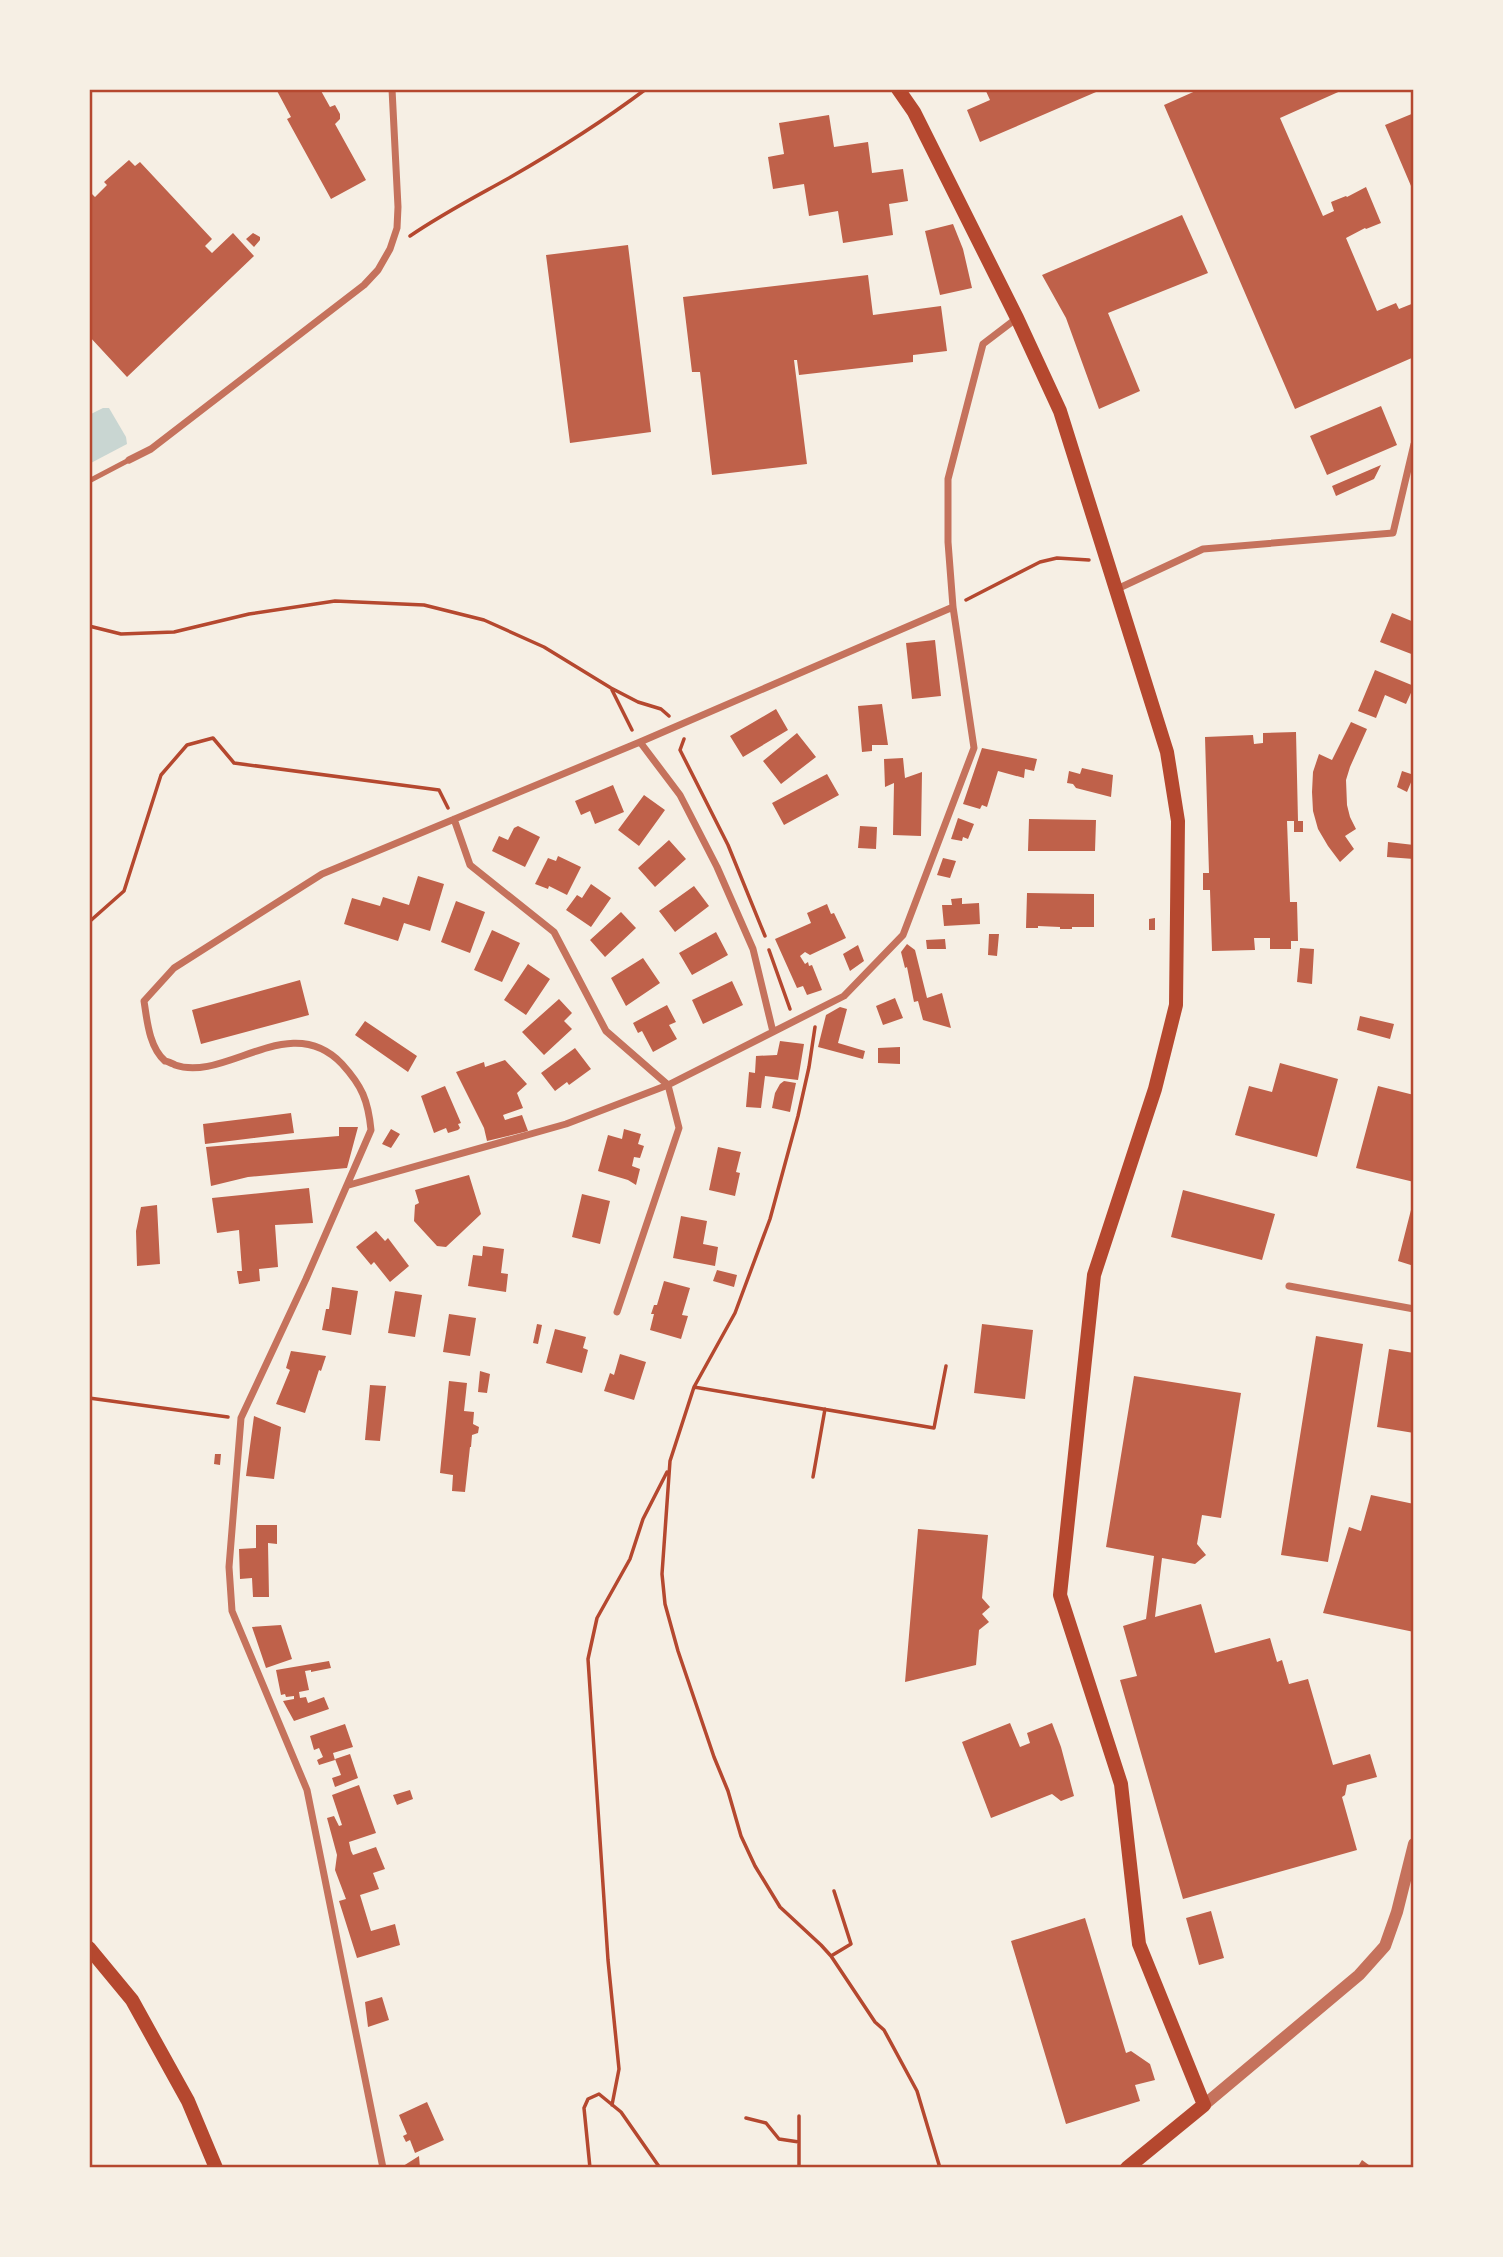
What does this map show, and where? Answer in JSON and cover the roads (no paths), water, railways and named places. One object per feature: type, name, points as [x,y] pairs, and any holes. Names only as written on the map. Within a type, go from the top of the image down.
[{"type":"main road","points":[[898,89],[914,112],[1017,318],[1060,411],[1167,752],[1178,821],[1176,1005],[1155,1089],[1094,1275],[1060,1595],[1121,1784],[1139,1944],[1204,2105],[1127,2168]]},
{"type":"main road","points":[[89,1948],[132,2000],[188,2101],[216,2168]]},
{"type":"street","points":[[129,460],[151,449],[364,285],[378,270],[390,249],[397,228],[392,89]]},
{"type":"street","points":[[349,1185],[566,1124],[668,1085],[844,996],[903,935],[974,748],[953,607],[948,542],[948,478],[983,344],[1017,318]]},
{"type":"street","points":[[1117,589],[1203,549],[1393,533],[1414,444]]},
{"type":"street","points":[[383,2168],[307,1790],[232,1611],[229,1567],[241,1418],[349,1185],[371,1130],[368,1104],[355,1078],[332,1054],[306,1043],[275,1045],[212,1064],[184,1068],[166,1061],[149,1036],[144,1002],[174,968],[322,874],[953,607]]},
{"type":"street","points":[[640,741],[680,795],[718,867],[753,949],[773,1032]]},
{"type":"street","points":[[454,819],[470,865],[554,932],[606,1031],[668,1085],[679,1128],[617,1312]]},
{"type":"street","points":[[1289,1286],[1414,1309]]},
{"type":"street","points":[[1204,2105],[1359,1975],[1385,1946],[1397,1912],[1414,1844]]},
{"type":"lane","points":[[89,481],[129,460]]}]
